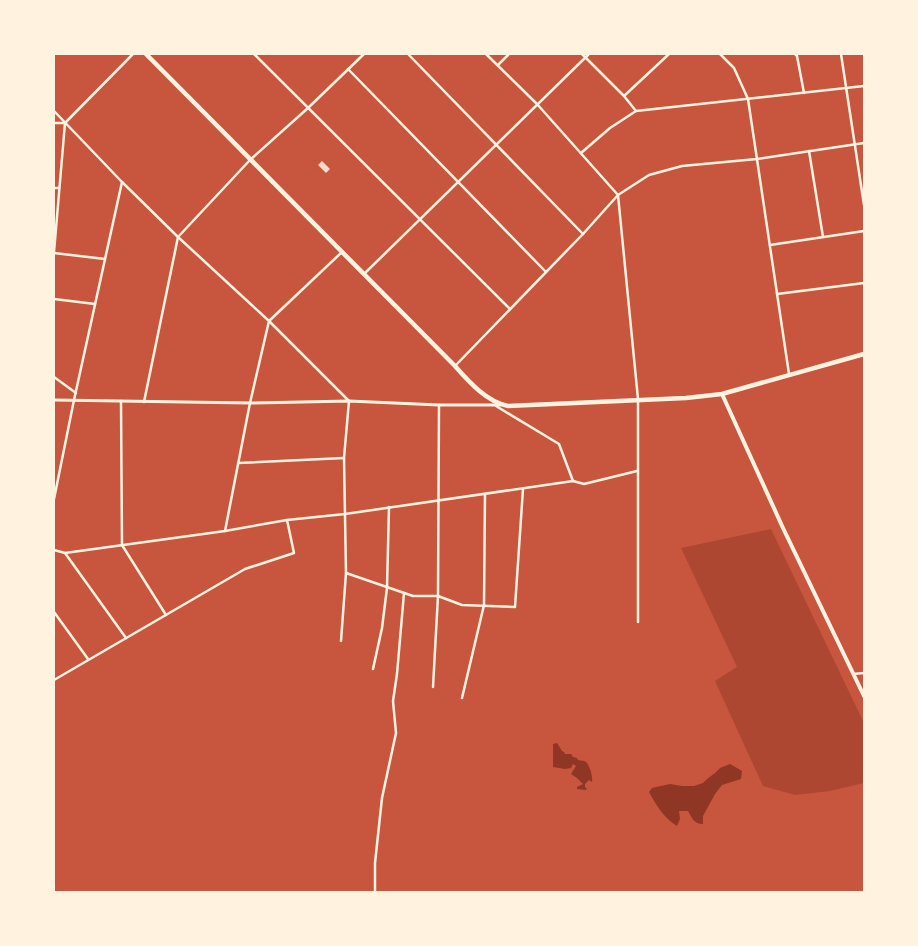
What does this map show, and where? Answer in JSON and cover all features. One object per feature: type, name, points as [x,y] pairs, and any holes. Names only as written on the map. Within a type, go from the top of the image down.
[{"type":"highway","points":[[146,54],[468,381],[502,405],[576,404],[686,398],[722,394],[864,354]]},
{"type":"main road","points":[[722,394],[783,528],[864,696]]},
{"type":"street","points":[[105,259],[54,252],[65,123],[133,54]]},
{"type":"street","points":[[254,54],[510,309]]},
{"type":"street","points":[[144,402],[178,237],[250,160],[364,54]]},
{"type":"street","points":[[408,54],[583,234]]},
{"type":"street","points":[[486,54],[537,104],[618,195],[638,400],[638,622]]},
{"type":"street","points":[[498,65],[509,54]]},
{"type":"street","points":[[582,54],[624,96],[636,111]]},
{"type":"street","points":[[364,274],[589,54]]},
{"type":"street","points":[[624,96],[669,54]]},
{"type":"street","points":[[720,54],[734,68],[748,99],[789,376]]},
{"type":"street","points":[[795,54],[804,93]]},
{"type":"street","points":[[841,54],[864,205]]},
{"type":"street","points":[[348,69],[457,183],[546,272]]},
{"type":"street","points":[[581,153],[610,128],[636,111],[864,86]]},
{"type":"street","points":[[54,111],[122,182],[349,401],[344,458],[346,573],[341,641]]},
{"type":"street","points":[[54,123],[65,123]]},
{"type":"street","points":[[455,366],[583,234],[618,195],[649,175],[682,166],[757,159],[864,142]]},
{"type":"street","points":[[809,151],[823,237]]},
{"type":"street","points":[[54,499],[122,182]]},
{"type":"street","points":[[54,188],[60,188]]},
{"type":"street","points":[[770,245],[864,231]]},
{"type":"street","points":[[225,531],[250,403],[269,322],[342,252]]},
{"type":"street","points":[[777,294],[864,283]]},
{"type":"street","points":[[54,299],[95,304]]},
{"type":"street","points":[[54,377],[76,393]]},
{"type":"street","points":[[54,400],[250,403],[349,401],[439,405],[502,405]]},
{"type":"street","points":[[121,401],[122,545],[166,615]]},
{"type":"street","points":[[433,687],[438,596],[439,405]]},
{"type":"street","points":[[496,405],[559,444],[573,482]]},
{"type":"street","points":[[238,463],[344,458]]},
{"type":"street","points":[[54,550],[65,553],[523,488],[573,482],[584,484],[638,471]]},
{"type":"street","points":[[346,573],[413,596],[438,596],[462,605],[515,607],[523,488]]},
{"type":"street","points":[[462,698],[484,605],[485,494]]},
{"type":"street","points":[[372,670],[382,628],[387,588],[389,508]]},
{"type":"street","points":[[54,680],[245,569],[294,553],[287,520]]},
{"type":"street","points":[[65,553],[126,638]]},
{"type":"street","points":[[374,892],[382,798],[396,733],[393,701],[404,593]]},
{"type":"street","points":[[54,612],[88,660]]},
{"type":"street","points":[[853,674],[864,673]]},
{"type":"shaded area","points":[[771,529],[864,723],[864,783],[830,791],[795,795],[763,786],[715,681],[737,667],[681,548]]},
{"type":"shaded area","points":[[557,743],[565,754],[571,754],[587,764],[591,772],[592,782],[589,780],[585,784],[586,790],[577,789],[577,787],[583,784],[571,774],[576,766],[573,764],[571,768],[565,769],[553,767],[553,744]]},
{"type":"shaded area","points":[[730,764],[742,771],[741,779],[722,785],[703,816],[703,824],[695,822],[688,811],[679,811],[680,819],[677,826],[664,815],[649,792],[652,788],[670,784],[694,786],[703,783],[720,768]]},
{"type":"building","points":[[322,161],[330,169],[326,173],[318,165]]}]
